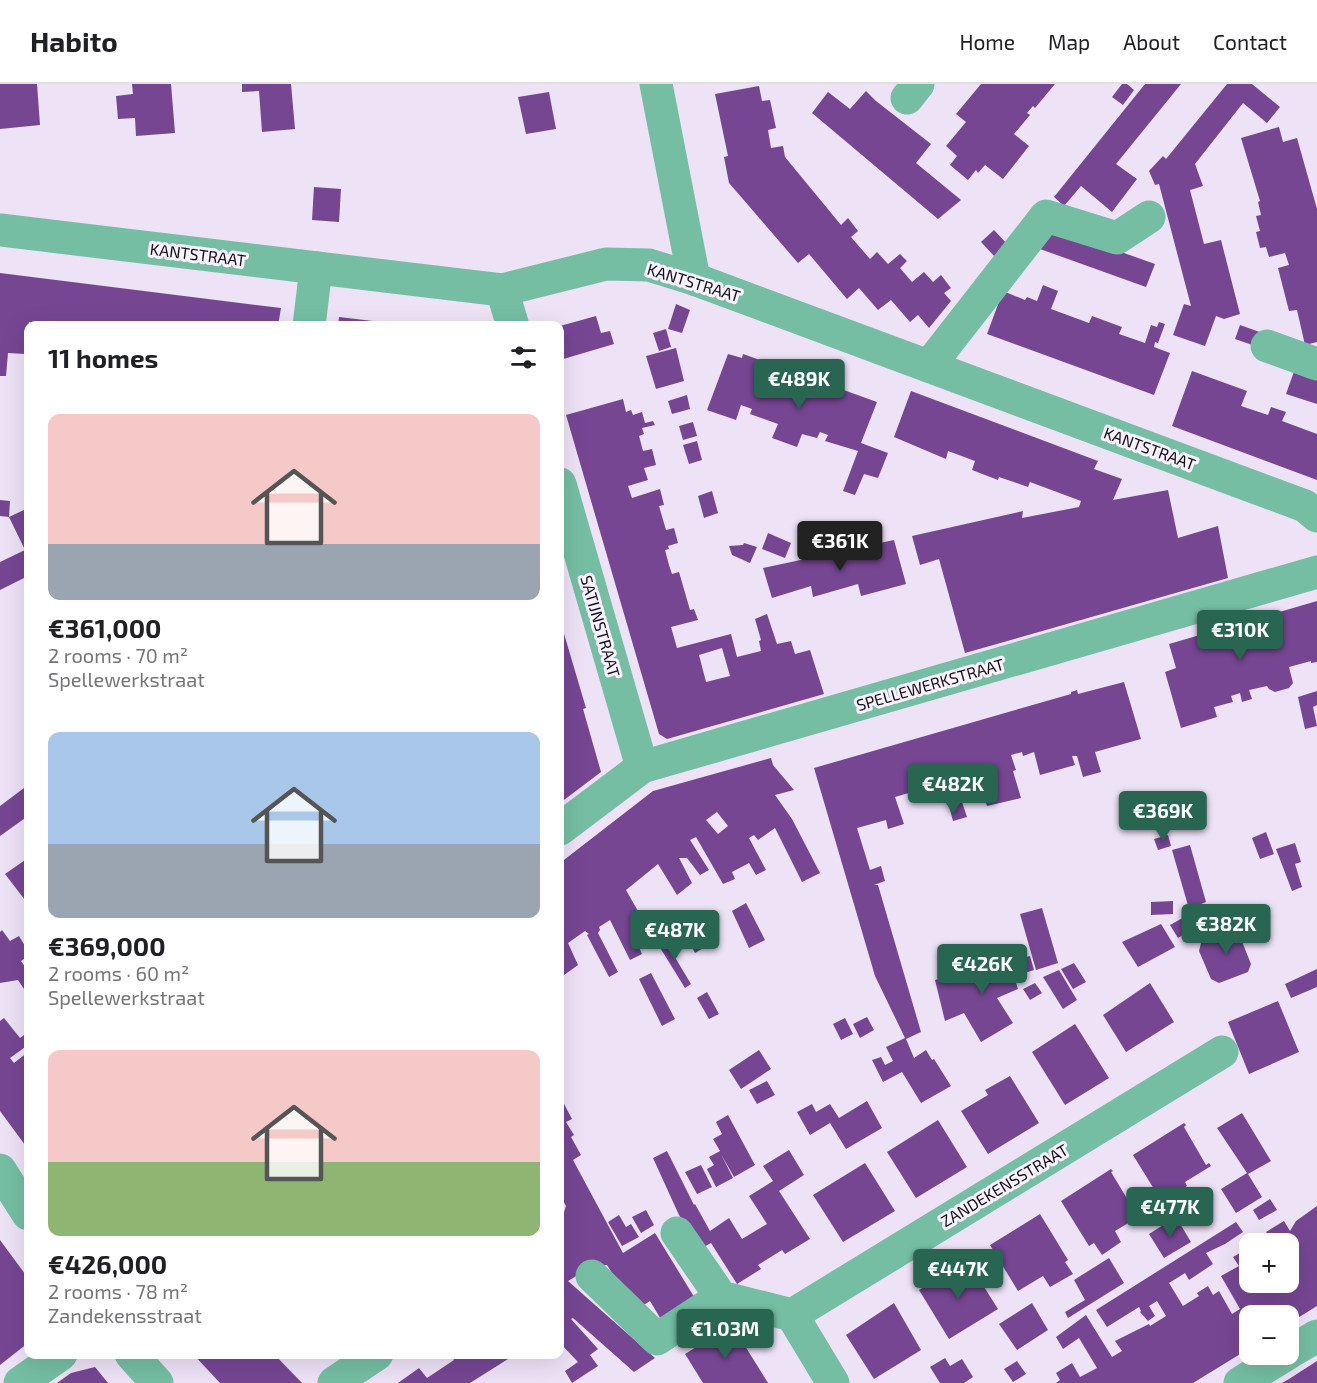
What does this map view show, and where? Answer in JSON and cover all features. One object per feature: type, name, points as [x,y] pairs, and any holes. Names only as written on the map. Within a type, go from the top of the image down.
[{"type":"street","points":[[656,84],[694,279]]},
{"type":"street","points":[[929,366],[1046,216],[1117,238],[1149,217]]},
{"type":"street","name":"KANTSTRAAT","points":[[0,230],[502,290],[606,264],[649,266],[694,279],[1305,506],[1317,516]]},
{"type":"street","points":[[310,321],[316,268]]},
{"type":"street","points":[[502,290],[511,321]]},
{"type":"street","points":[[1267,346],[1317,364]]},
{"type":"street","name":"SATIJNSTRAAT","points":[[564,498],[642,767]]},
{"type":"street","name":"SPELLEWERKSTRAAT","points":[[564,827],[642,767],[1317,572]]},
{"type":"street","name":"ZANDEKENSSTRAAT","points":[[792,1315],[1222,1052]]},
{"type":"street","points":[[0,1170],[24,1208]]},
{"type":"street","points":[[677,1233],[721,1297],[792,1315],[832,1383]]},
{"type":"street","points":[[592,1276],[657,1339],[721,1297]]},
{"type":"street","points":[[1299,1347],[1317,1336]]},
{"type":"street","points":[[20,1383],[54,1359]]},
{"type":"street","points":[[135,1359],[157,1383]]},
{"type":"street","points":[[334,1383],[370,1359]]},
{"type":"street","points":[[1240,1383],[1270,1365]]},
{"type":"building","points":[[0,84],[37,84],[40,125],[0,129]]},
{"type":"building","points":[[132,84],[171,84],[175,133],[136,136],[135,118],[118,119],[116,96],[133,94]]},
{"type":"building","points":[[242,84],[291,84],[295,129],[262,132],[259,91],[242,92]]},
{"type":"building","points":[[981,84],[1055,84],[1035,108],[1033,106],[1027,113],[1030,115],[1014,134],[1029,146],[1003,179],[985,165],[978,173],[976,170],[968,180],[950,165],[957,156],[946,146],[966,122],[956,114]]},
{"type":"building","points":[[1122,84],[1127,84],[1134,90],[1123,105],[1112,97]]},
{"type":"building","points":[[1145,84],[1181,84],[1116,164],[1137,179],[1112,212],[1081,186],[1064,206],[1054,197]]},
{"type":"building","points":[[1227,84],[1252,84],[1280,107],[1267,123],[1243,103],[1195,164],[1203,186],[1190,190],[1204,244],[1221,240],[1240,314],[1224,319],[1216,316],[1205,346],[1173,335],[1184,304],[1191,306],[1159,184],[1155,185],[1149,171],[1163,156],[1166,159]]},
{"type":"building","points":[[759,86],[762,101],[770,100],[776,128],[768,130],[771,148],[783,146],[785,157],[841,225],[848,218],[858,231],[851,237],[870,259],[877,252],[888,264],[900,254],[907,261],[900,268],[912,282],[924,272],[933,282],[941,275],[951,288],[944,293],[951,301],[929,328],[918,315],[910,322],[891,300],[878,310],[859,288],[847,299],[809,254],[798,263],[729,183],[724,157],[728,156],[715,94]]},
{"type":"building","points":[[866,91],[931,144],[916,163],[961,200],[938,219],[812,113],[828,92],[850,109]]},
{"type":"building","points":[[549,92],[556,129],[526,134],[518,97]]},
{"type":"building","points":[[1279,127],[1283,142],[1297,138],[1317,209],[1317,342],[1305,345],[1297,310],[1289,311],[1278,268],[1289,265],[1285,253],[1269,257],[1266,247],[1260,248],[1256,232],[1260,231],[1256,216],[1261,215],[1258,202],[1260,201],[1241,138]]},
{"type":"building","points":[[314,187],[341,189],[339,222],[312,220]]},
{"type":"building","points":[[1048,226],[1155,264],[1146,287],[1040,249]]},
{"type":"building","points":[[994,230],[1009,246],[996,258],[981,242]]},
{"type":"building","points":[[0,273],[281,308],[279,321],[24,321],[24,354],[8,353],[6,376],[0,376]]},
{"type":"building","points":[[1043,285],[1058,291],[1051,309],[1089,323],[1092,316],[1122,327],[1119,334],[1145,343],[1151,325],[1157,327],[1159,322],[1165,324],[1158,343],[1155,342],[1154,347],[1170,353],[1154,395],[987,334],[1003,291],[1025,300],[1027,297],[1037,301]]},
{"type":"building","points":[[676,304],[690,310],[682,333],[668,329]]},
{"type":"building","points":[[596,316],[601,333],[610,331],[614,344],[564,359],[564,325]]},
{"type":"building","points":[[339,317],[373,321],[339,321]]},
{"type":"building","points":[[1240,325],[1268,335],[1261,348],[1235,339]]},
{"type":"building","points":[[666,329],[671,347],[659,351],[653,333]]},
{"type":"building","points":[[676,348],[684,381],[656,389],[646,356]]},
{"type":"building","points":[[728,354],[742,358],[743,354],[877,402],[861,443],[888,453],[878,478],[864,474],[855,495],[843,491],[858,451],[825,441],[828,435],[820,432],[817,438],[802,434],[797,447],[772,438],[778,424],[750,414],[752,409],[741,405],[736,420],[707,410]]},
{"type":"building","points":[[1296,366],[1317,374],[1317,404],[1286,394]]},
{"type":"building","points":[[1192,371],[1247,391],[1241,406],[1268,415],[1271,407],[1286,412],[1282,421],[1317,434],[1317,480],[1172,426]]},
{"type":"building","points":[[911,391],[1098,461],[1094,469],[1122,479],[1113,500],[1168,490],[1178,538],[1218,526],[1228,578],[965,653],[939,559],[920,565],[912,536],[1023,511],[1022,518],[1079,507],[1081,501],[1030,482],[1028,487],[999,477],[998,480],[972,470],[975,461],[948,451],[946,459],[894,437]]},
{"type":"building","points":[[687,395],[690,409],[672,414],[668,401]]},
{"type":"building","points":[[623,399],[626,412],[631,410],[633,415],[642,412],[645,423],[653,421],[655,425],[642,428],[644,434],[639,436],[643,451],[652,449],[656,465],[644,468],[648,480],[628,486],[632,498],[660,489],[664,505],[659,506],[666,530],[674,528],[678,543],[668,546],[669,549],[665,550],[672,574],[679,572],[690,610],[694,609],[698,620],[671,627],[677,648],[731,634],[737,657],[761,651],[759,641],[761,640],[755,619],[767,614],[777,644],[791,641],[795,654],[810,650],[824,694],[667,739],[659,734],[566,415]],"holes":[[[722,648],[730,676],[706,682],[699,655]]]},
{"type":"building","points":[[693,422],[697,436],[683,440],[679,426]]},
{"type":"building","points":[[697,441],[702,460],[689,464],[683,445]]},
{"type":"building","points":[[712,491],[718,513],[704,518],[698,496]]},
{"type":"building","points":[[0,500],[10,501],[9,517],[0,516]]},
{"type":"building","points":[[24,510],[24,548],[9,517]]},
{"type":"building","points":[[768,533],[791,543],[785,558],[762,549]]},
{"type":"building","points":[[894,540],[906,584],[861,596],[858,584],[813,597],[811,586],[772,598],[763,568]]},
{"type":"building","points":[[744,543],[757,547],[750,563],[732,555],[729,546]]},
{"type":"building","points":[[24,550],[24,578],[0,590],[0,562]]},
{"type":"building","points":[[1317,601],[1317,662],[1311,663],[1311,661],[1289,667],[1293,683],[1289,688],[1275,692],[1267,686],[1249,690],[1252,699],[1242,702],[1240,693],[1231,696],[1233,702],[1214,707],[1217,717],[1181,728],[1165,672],[1176,668],[1169,644]]},
{"type":"building","points":[[564,634],[586,708],[583,709],[601,772],[564,800]]},
{"type":"building","points":[[1124,682],[1141,739],[1095,752],[1101,772],[1083,777],[1077,756],[1072,756],[1075,765],[1040,775],[1034,752],[1023,756],[1022,752],[1011,755],[1021,798],[987,806],[984,796],[962,802],[967,817],[953,821],[943,783],[895,797],[904,824],[888,829],[886,820],[857,828],[870,870],[881,866],[885,881],[874,885],[878,885],[921,1032],[906,1039],[914,1058],[926,1050],[951,1086],[921,1103],[902,1072],[883,1082],[872,1060],[881,1057],[885,1065],[893,1061],[886,1047],[905,1038],[875,976],[814,768],[1071,694],[1077,690],[1078,694]]},
{"type":"building","points":[[1317,691],[1317,705],[1313,707],[1317,726],[1305,729],[1298,697]]},
{"type":"building","points":[[771,758],[773,765],[794,790],[775,795],[792,819],[820,873],[802,882],[775,828],[758,840],[754,835],[749,838],[766,870],[756,875],[749,863],[732,872],[735,879],[723,884],[696,837],[690,840],[709,870],[700,875],[687,858],[679,858],[692,883],[677,895],[658,864],[626,890],[647,927],[634,936],[642,954],[630,960],[610,920],[599,927],[598,933],[618,972],[609,977],[587,935],[589,934],[585,931],[568,943],[578,965],[564,975],[564,860],[653,791]],"holes":[[[717,812],[728,826],[718,834],[706,820]]]},
{"type":"building","points":[[24,788],[24,819],[0,836],[0,806]]},
{"type":"building","points":[[1266,832],[1274,854],[1260,859],[1252,838]]},
{"type":"building","points":[[1168,835],[1171,846],[1158,850],[1154,839]]},
{"type":"building","points":[[1295,843],[1301,862],[1295,864],[1302,887],[1292,891],[1276,849]]},
{"type":"building","points":[[1190,845],[1206,902],[1189,909],[1172,850]]},
{"type":"building","points":[[24,861],[24,899],[5,874]]},
{"type":"building","points":[[1173,901],[1173,914],[1151,915],[1151,902]]},
{"type":"building","points":[[746,903],[765,940],[749,948],[732,911]]},
{"type":"building","points":[[1042,908],[1058,963],[1036,970],[1020,914]]},
{"type":"building","points":[[688,915],[705,947],[695,953],[678,920]]},
{"type":"building","points":[[1188,915],[1196,927],[1178,938],[1170,925]]},
{"type":"building","points":[[1239,922],[1242,926],[1242,932],[1239,934],[1251,964],[1248,972],[1219,983],[1211,979],[1199,951],[1201,943],[1231,931],[1231,925]]},
{"type":"building","points":[[1161,924],[1175,947],[1138,967],[1122,942]]},
{"type":"building","points":[[2,930],[10,941],[19,936],[24,944],[24,959],[21,961],[24,965],[24,989],[18,980],[0,983],[0,932]]},
{"type":"building","points":[[674,939],[680,951],[673,954],[691,984],[685,988],[659,946]]},
{"type":"building","points":[[1030,956],[1034,970],[1015,976],[1012,970],[1018,989],[997,998],[1013,1023],[981,1042],[964,1013],[945,1021],[935,980],[1009,959],[1010,962]]},
{"type":"building","points":[[1074,963],[1086,982],[1073,989],[1061,969]]},
{"type":"building","points":[[1317,969],[1317,987],[1291,998],[1285,984]]},
{"type":"building","points":[[1059,970],[1077,1000],[1063,1009],[1043,977]]},
{"type":"building","points":[[651,973],[675,1019],[662,1026],[639,979]]},
{"type":"building","points":[[1035,983],[1042,993],[1030,1000],[1023,989]]},
{"type":"building","points":[[1150,983],[1174,1022],[1126,1052],[1103,1015]]},
{"type":"building","points":[[707,992],[719,1014],[709,1019],[697,998]]},
{"type":"building","points":[[1278,1001],[1299,1052],[1249,1074],[1228,1022]]},
{"type":"building","points":[[867,1017],[874,1030],[860,1038],[853,1024]]},
{"type":"building","points":[[4,1018],[20,1038],[24,1035],[24,1048],[10,1058],[14,1063],[24,1055],[24,1144],[0,1111],[0,1021]]},
{"type":"building","points":[[845,1018],[853,1034],[841,1040],[833,1024]]},
{"type":"building","points":[[1075,1024],[1109,1078],[1065,1105],[1032,1052]]},
{"type":"building","points":[[759,1050],[771,1069],[741,1089],[729,1070]]},
{"type":"building","points":[[1010,1076],[1039,1123],[988,1154],[961,1111],[988,1095],[985,1090]]},
{"type":"building","points":[[767,1081],[775,1095],[757,1104],[749,1090]]},
{"type":"building","points":[[867,1101],[882,1128],[846,1149],[830,1123],[810,1135],[797,1112],[812,1104],[816,1112],[830,1104],[839,1118]]},
{"type":"building","points":[[564,1104],[572,1119],[566,1122],[574,1135],[571,1137],[581,1155],[573,1160],[623,1253],[655,1233],[696,1300],[662,1321],[650,1301],[639,1308],[628,1299],[607,1265],[593,1266],[568,1281],[655,1358],[634,1372],[573,1318],[571,1319],[598,1349],[590,1355],[598,1366],[572,1383],[565,1371],[578,1362],[564,1347],[564,1212],[566,1206],[564,1202]]},
{"type":"building","points":[[1242,1113],[1271,1161],[1248,1174],[1262,1197],[1236,1213],[1221,1189],[1247,1173],[1217,1128]]},
{"type":"building","points":[[728,1115],[755,1165],[734,1177],[721,1154],[733,1178],[716,1187],[707,1169],[714,1165],[709,1157],[720,1151],[713,1139],[722,1134],[716,1122]]},
{"type":"building","points":[[938,1120],[967,1167],[916,1198],[887,1152]]},
{"type":"building","points":[[1184,1123],[1186,1125],[1184,1127],[1206,1165],[1209,1163],[1211,1166],[1185,1182],[1187,1186],[1162,1202],[1133,1155]]},
{"type":"building","points":[[789,1150],[804,1175],[779,1191],[810,1239],[785,1254],[782,1250],[758,1265],[761,1269],[737,1284],[711,1243],[700,1249],[679,1215],[653,1158],[667,1151],[710,1231],[729,1218],[742,1239],[767,1224],[749,1196],[773,1181],[763,1166]]},
{"type":"building","points":[[865,1163],[895,1211],[843,1242],[813,1195]]},
{"type":"building","points":[[701,1165],[712,1187],[697,1194],[685,1172]]},
{"type":"building","points":[[1111,1169],[1137,1215],[1140,1216],[1115,1231],[1121,1242],[1102,1255],[1094,1243],[1089,1246],[1061,1201]]},
{"type":"building","points":[[1270,1199],[1277,1210],[1259,1220],[1253,1210]]},
{"type":"building","points":[[1317,1206],[1317,1306],[1299,1317],[1299,1305],[1239,1305],[1239,1307],[1221,1276],[1239,1266],[1239,1293],[1299,1293],[1299,1233],[1266,1232],[1284,1221],[1290,1231],[1296,1221]]},
{"type":"building","points":[[646,1210],[654,1225],[641,1233],[632,1217]]},
{"type":"building","points":[[1040,1214],[1068,1260],[1065,1262],[1073,1274],[1050,1287],[1043,1276],[1018,1291],[990,1245]]},
{"type":"building","points":[[619,1215],[626,1227],[631,1224],[639,1237],[622,1246],[608,1222]]},
{"type":"building","points":[[1176,1217],[1191,1242],[1164,1258],[1149,1234]]},
{"type":"building","points":[[1236,1222],[1243,1232],[1206,1253],[1213,1264],[1189,1280],[1185,1273],[1169,1283],[1183,1306],[1199,1296],[1197,1293],[1208,1286],[1213,1295],[1219,1291],[1232,1314],[1239,1310],[1239,1355],[1193,1383],[1056,1383],[1060,1380],[1056,1373],[1072,1363],[1080,1377],[1097,1368],[1079,1338],[1063,1349],[1056,1337],[1086,1315],[1112,1357],[1122,1351],[1115,1341],[1149,1324],[1150,1326],[1166,1316],[1157,1301],[1149,1306],[1155,1316],[1148,1321],[1140,1312],[1139,1307],[1107,1327],[1096,1310]]},
{"type":"building","points":[[0,1240],[24,1273],[24,1346],[0,1365]]},
{"type":"building","points":[[1239,1253],[1239,1266],[1233,1257]]},
{"type":"building","points":[[1109,1258],[1124,1283],[1068,1318],[1065,1312],[1085,1300],[1074,1280]]},
{"type":"building","points":[[967,1260],[998,1309],[949,1339],[919,1290]]},
{"type":"building","points":[[894,1303],[921,1350],[874,1379],[846,1335]]},
{"type":"building","points":[[1032,1303],[1048,1330],[1017,1350],[999,1324]]},
{"type":"building","points":[[732,1325],[768,1383],[703,1383],[685,1354]]},
{"type":"building","points":[[945,1358],[950,1366],[962,1359],[973,1377],[964,1383],[940,1383],[930,1367]]},
{"type":"building","points":[[198,1359],[279,1359],[302,1383],[220,1383]]},
{"type":"building","points":[[508,1359],[470,1383],[398,1383],[419,1368],[427,1378],[454,1360]]},
{"type":"building","points":[[1017,1361],[1026,1374],[1013,1382],[1004,1369]]},
{"type":"building","points":[[1317,1361],[1317,1383],[1282,1383],[1289,1379]]},
{"type":"building","points":[[95,1367],[108,1383],[57,1383],[71,1373]]}]
